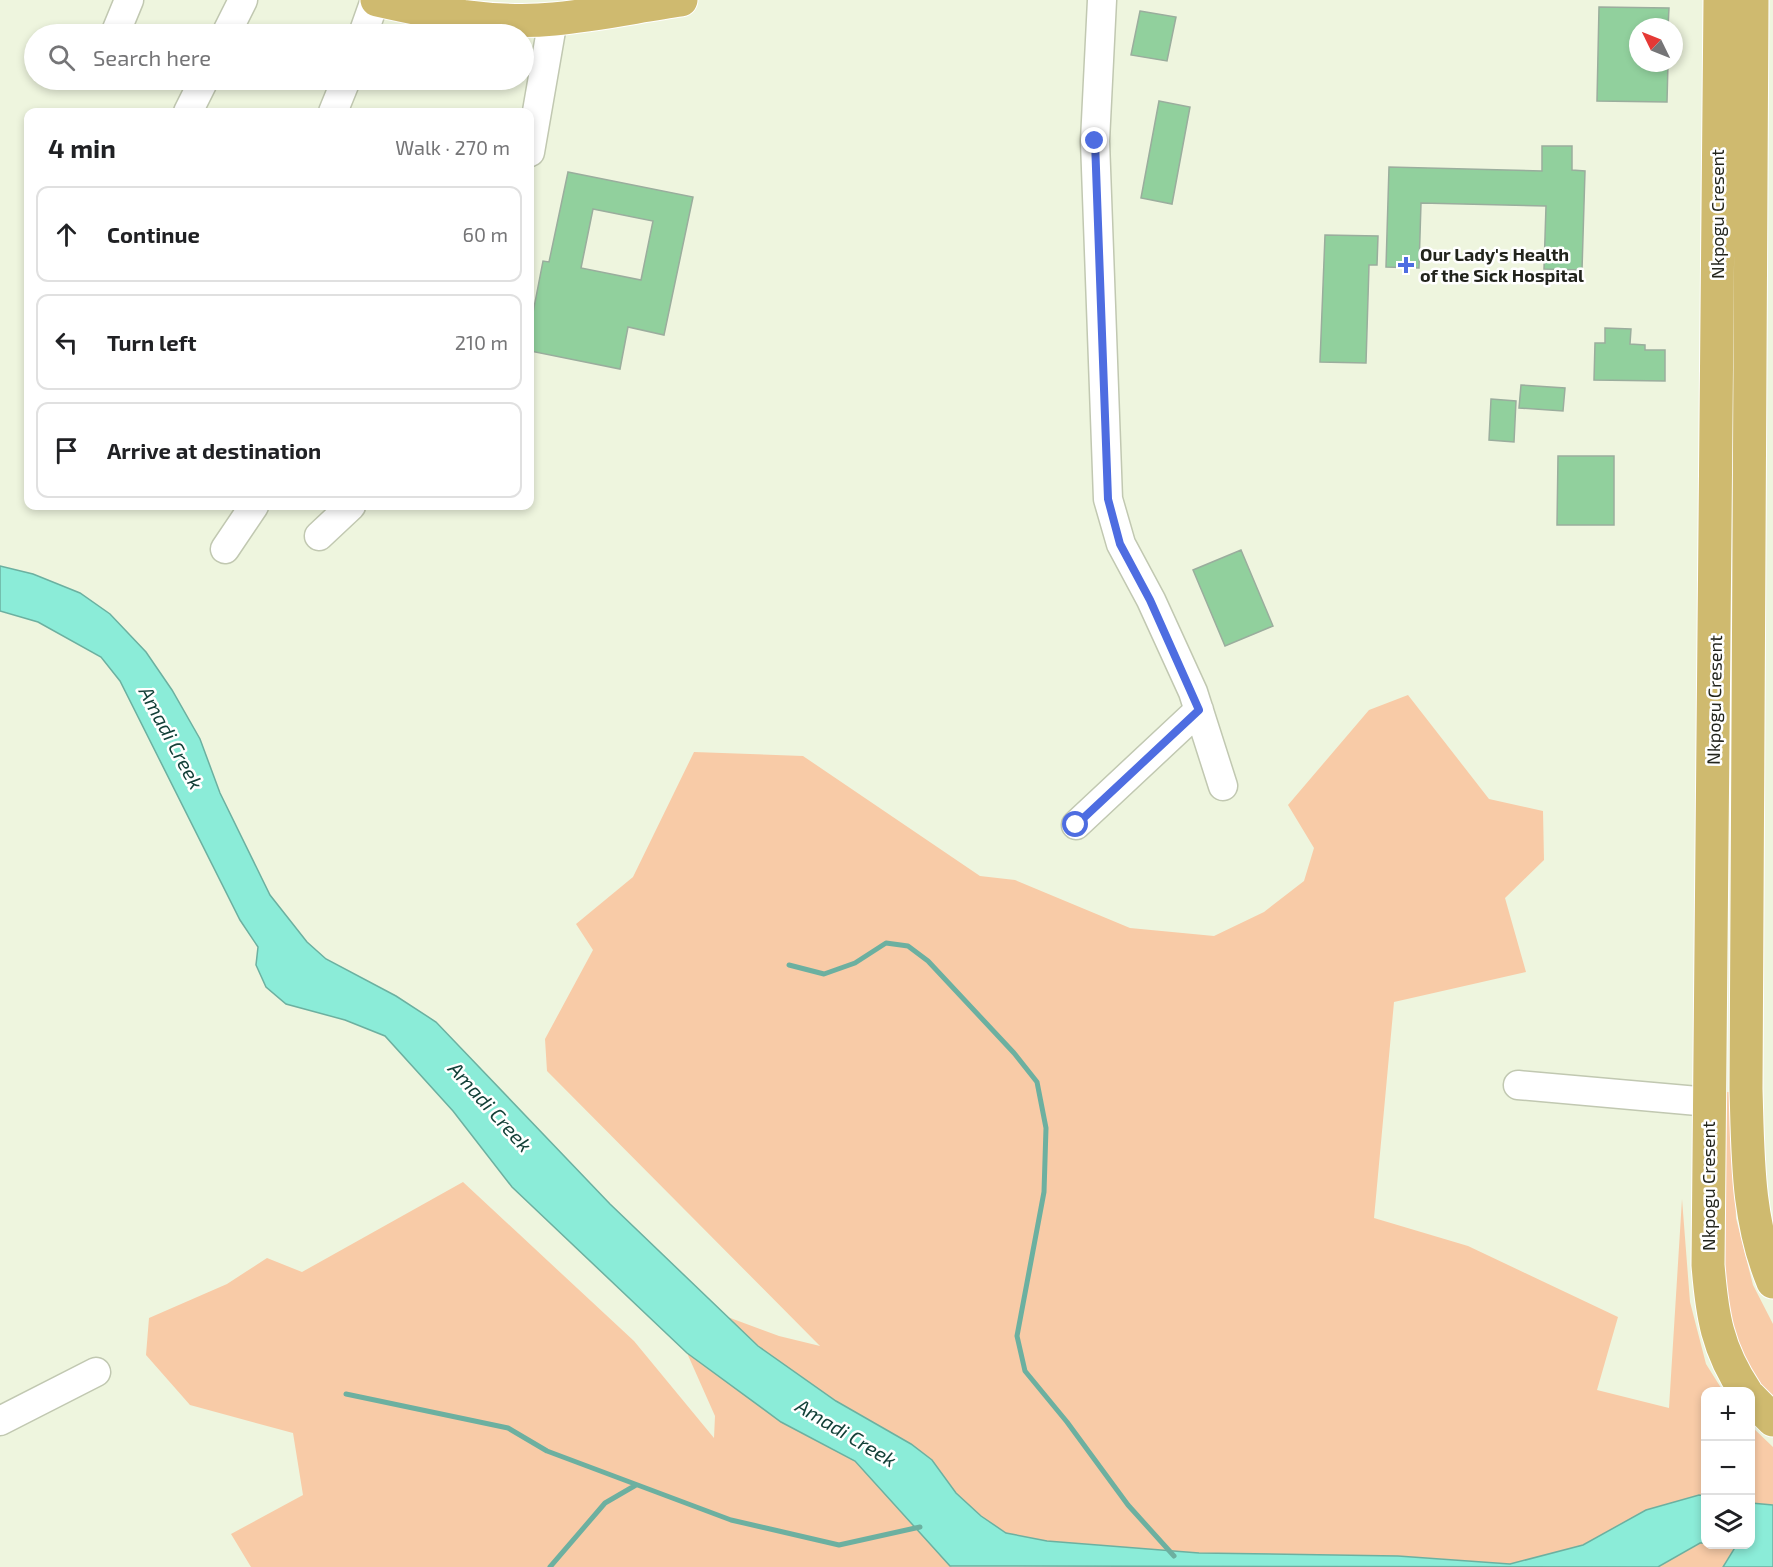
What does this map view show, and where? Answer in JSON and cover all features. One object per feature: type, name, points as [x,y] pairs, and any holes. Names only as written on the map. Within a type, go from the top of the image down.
[{"type":"main road","points":[[376,0],[424,11],[496,19],[553,19],[681,0]]},
{"type":"main road","name":"Nkpogu Cresent","points":[[1720,0],[1708,1265],[1711,1312],[1730,1368],[1743,1387]]},
{"type":"main road","name":"Nkpogu Cresent","points":[[1752,0],[1746,1089],[1748,1185],[1760,1248],[1773,1282]]},
{"type":"main road","points":[[1755,1401],[1773,1419]]},
{"type":"street","points":[[119,24],[129,0]]},
{"type":"street","points":[[231,24],[243,0]]},
{"type":"street","points":[[367,24],[376,0]]},
{"type":"street","points":[[1102,0],[1095,141],[1108,499],[1120,544],[1150,600],[1199,710],[1223,786]]},
{"type":"street","points":[[534,129],[553,19]]},
{"type":"street","points":[[190,108],[199,90]]},
{"type":"street","points":[[335,108],[342,90]]},
{"type":"street","points":[[225,549],[252,510]]},
{"type":"street","points":[[319,536],[347,510]]},
{"type":"street","points":[[1076,825],[1199,710]]},
{"type":"street","points":[[1518,1085],[1709,1102]]},
{"type":"street","points":[[0,1421],[96,1372]]},
{"type":"shaded area","points":[[1408,695],[1489,799],[1543,811],[1544,860],[1505,898],[1526,972],[1394,1002],[1374,1218],[1468,1246],[1618,1317],[1597,1390],[1669,1408],[1682,1199],[1690,1302],[1706,1364],[1720,1387],[1701,1387],[1701,1495],[1646,1510],[1583,1545],[1510,1564],[1398,1556],[1199,1553],[1047,1541],[1006,1533],[981,1516],[956,1493],[932,1460],[911,1444],[836,1401],[758,1346],[725,1316],[779,1336],[820,1346],[547,1071],[545,1039],[593,950],[576,924],[633,877],[694,752],[803,756],[980,876],[1015,880],[1130,928],[1214,936],[1264,912],[1304,881],[1314,848],[1288,805],[1369,710]]},
{"type":"shaded area","points":[[1725,1092],[1732,1092],[1736,1218],[1753,1285],[1773,1324],[1773,1401],[1766,1395],[1735,1344],[1724,1291]]},
{"type":"shaded area","points":[[463,1182],[634,1341],[714,1438],[715,1416],[687,1353],[781,1422],[855,1461],[952,1567],[251,1567],[231,1534],[303,1495],[293,1433],[190,1405],[146,1355],[149,1318],[227,1284],[267,1258],[302,1272]]},
{"type":"shaded area","points":[[1755,1430],[1773,1447],[1773,1505],[1755,1503]]},
{"type":"shaded area","points":[[1700,1543],[1701,1549],[1734,1549],[1723,1567],[1658,1567]]},
{"type":"water","name":"Amadi Creek","points":[[0,566],[33,574],[80,593],[110,614],[146,652],[172,690],[200,739],[220,793],[270,895],[307,942],[326,959],[396,996],[436,1022],[610,1204],[758,1346],[836,1401],[911,1444],[932,1460],[956,1493],[981,1516],[1006,1533],[1047,1541],[1199,1553],[1398,1556],[1510,1564],[1583,1545],[1646,1510],[1699,1495],[1701,1495],[1701,1543],[1658,1567],[950,1566],[855,1461],[781,1422],[687,1353],[512,1187],[453,1111],[385,1036],[345,1020],[286,1004],[266,987],[256,965],[258,947],[240,920],[120,681],[101,657],[38,622],[0,611]]},
{"type":"water","points":[[1755,1503],[1773,1505],[1773,1567],[1723,1567],[1734,1549],[1755,1549]]},
{"type":"building","points":[[1599,7],[1669,8],[1668,18],[1629,18],[1629,72],[1668,72],[1667,102],[1597,101]]},
{"type":"building","points":[[1140,11],[1176,17],[1167,61],[1131,55]]},
{"type":"building","points":[[1159,101],[1190,107],[1172,204],[1141,198]]},
{"type":"building","points":[[1542,146],[1572,146],[1572,170],[1585,171],[1582,270],[1544,269],[1546,206],[1421,203],[1419,268],[1386,267],[1389,167],[1542,171]]},
{"type":"building","points":[[568,172],[693,197],[664,335],[628,327],[620,369],[534,352],[534,307],[543,261],[549,262]],"holes":[[[593,209],[653,221],[641,280],[581,268]]]},
{"type":"building","points":[[1325,235],[1378,236],[1377,265],[1369,265],[1366,363],[1320,362]]},
{"type":"building","points":[[1605,328],[1631,329],[1630,344],[1645,345],[1645,350],[1665,350],[1665,381],[1594,380],[1595,343],[1605,343]]},
{"type":"building","points":[[1521,385],[1565,388],[1563,411],[1519,408]]},
{"type":"building","points":[[1491,399],[1516,401],[1514,442],[1489,440]]},
{"type":"building","points":[[1558,456],[1614,456],[1614,525],[1557,525]]},
{"type":"building","points":[[1241,550],[1273,626],[1225,646],[1193,570]]},
{"type":"waterway","points":[[789,965],[824,974],[855,963],[886,943],[908,946],[928,961],[1014,1053],[1037,1082],[1046,1128],[1044,1192],[1017,1336],[1025,1371],[1067,1422],[1128,1505],[1174,1556]]},
{"type":"waterway","points":[[346,1394],[508,1428],[547,1451],[731,1520],[839,1545],[920,1527]]},
{"type":"waterway","points":[[550,1567],[605,1503],[636,1485]]},
{"type":"place","name":"Our Lady's Health of the Sick Hospital","points":[[1406,265]]},
{"type":"route","points":[[1076,825],[1199,710],[1150,600],[1120,544],[1108,499],[1095,141]]}]
